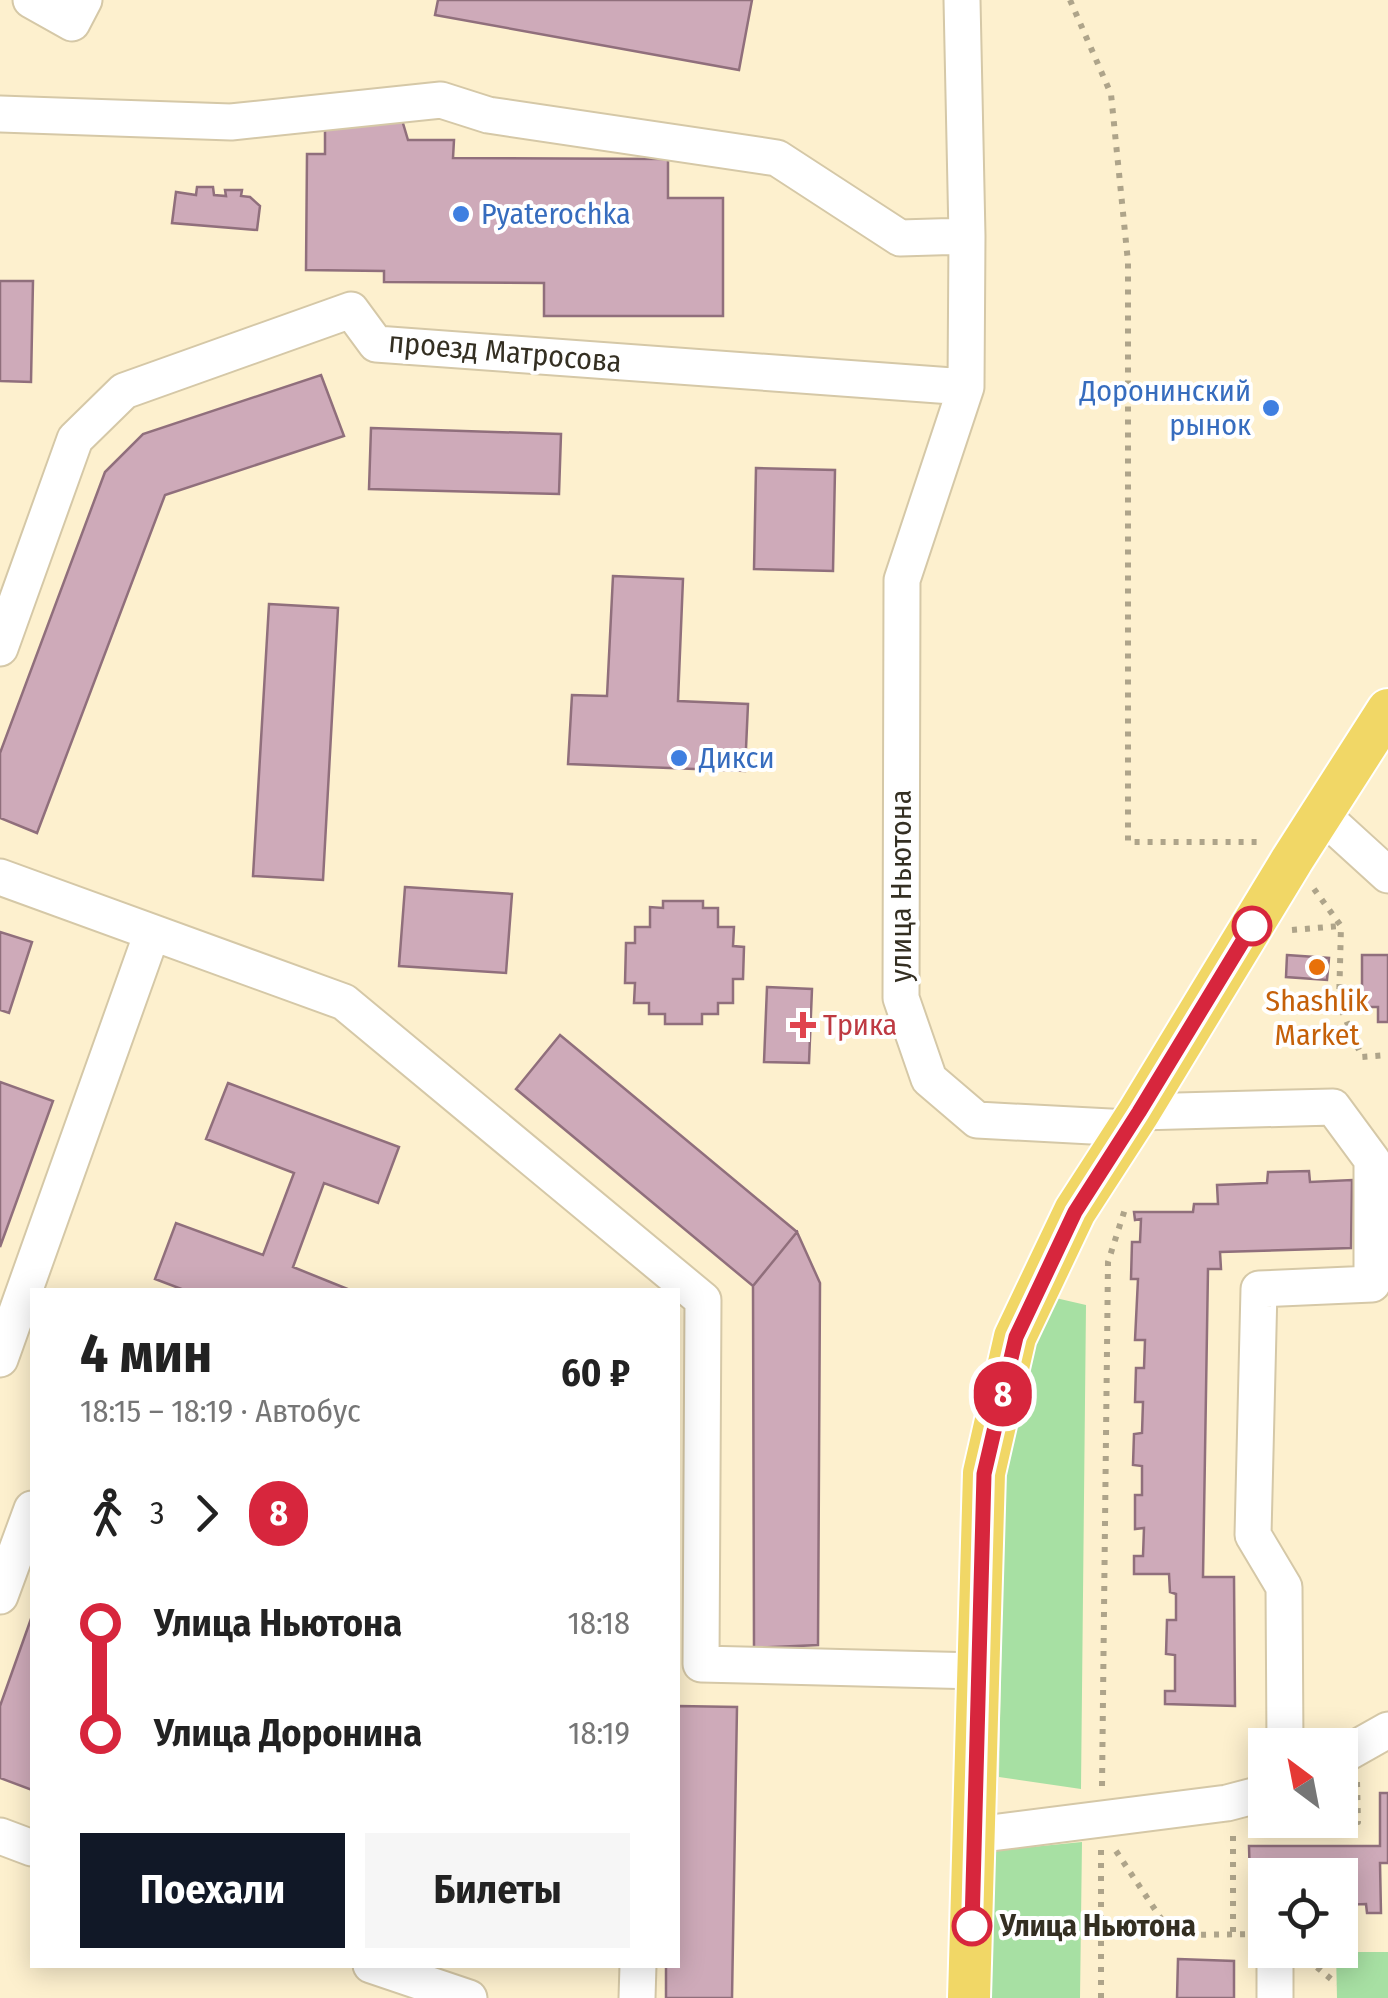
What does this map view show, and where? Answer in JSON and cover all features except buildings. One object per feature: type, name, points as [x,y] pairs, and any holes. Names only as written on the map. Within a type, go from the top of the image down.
[{"type":"main road","points":[[969,1998],[984,1474],[1016,1337],[1075,1212],[1388,710]]},
{"type":"street","points":[[32,0],[72,23],[84,0]]},
{"type":"street","name":"улица Ньютона","points":[[962,0],[966,386],[902,580],[900,998],[930,1079],[976,1120],[1134,1120],[1334,1108],[1372,1160],[1372,1284],[1259,1289],[1252,1535],[1284,1587],[1285,1728]]},
{"type":"street","points":[[0,114],[231,122],[441,100],[488,115],[777,158],[900,238],[967,236]]},
{"type":"street","name":"проезд Матросова","points":[[0,648],[75,438],[124,391],[352,310],[376,344],[966,386]]},
{"type":"street","points":[[1321,814],[1388,875]]},
{"type":"street","points":[[0,877],[344,1002],[703,1300],[686,1660],[978,1671]]},
{"type":"street","points":[[0,1359],[152,933]]},
{"type":"street","points":[[0,1596],[30,1514]]},
{"type":"street","points":[[1358,1747],[1388,1730]]},
{"type":"street","points":[[975,1835],[1107,1833],[1228,1803],[1248,1806]]},
{"type":"street","points":[[0,1836],[30,1847]]},
{"type":"street","points":[[379,1968],[469,1998]]},
{"type":"street","points":[[637,1998],[638,1968]]},
{"type":"path","points":[[1070,0],[1112,94],[1128,262],[1128,842],[1263,842],[1292,860],[1341,926],[1339,1004],[1362,1057],[1388,1055]]},
{"type":"path","points":[[1282,938],[1293,929],[1341,926]]},
{"type":"path","points":[[1101,1998],[1107,1833],[1108,1262],[1130,1193]]},
{"type":"path","points":[[1358,1777],[1372,1777]]},
{"type":"path","points":[[1233,1826],[1233,1934]]},
{"type":"path","points":[[1107,1833],[1172,1935],[1233,1934],[1248,1944]]},
{"type":"path","points":[[1292,1968],[1337,1984]]},
{"type":"green space","points":[[1047,1296],[1086,1305],[1081,1789],[999,1777],[1005,1452]]},
{"type":"green space","points":[[1082,1842],[1080,1998],[987,1998],[990,1851]]},
{"type":"green space","points":[[1358,1952],[1388,1952],[1388,1998],[1337,1998],[1336,1968],[1358,1968]]},
{"type":"bus line","name":"8","points":[[972,1926],[984,1474],[1016,1337],[1075,1212],[1252,926]]},
{"type":"place","name":"Pyaterochka","points":[[461,214]]},
{"type":"place","name":"Доронинский рынок","points":[[1271,408]]},
{"type":"place","name":"Дикси","points":[[679,758]]},
{"type":"place","name":"Shashlik Market","points":[[1317,967]]},
{"type":"place","name":"Трика","points":[[803,1025]]},
{"type":"place","name":"Улица Ньютона","points":[[972,1926]]}]
